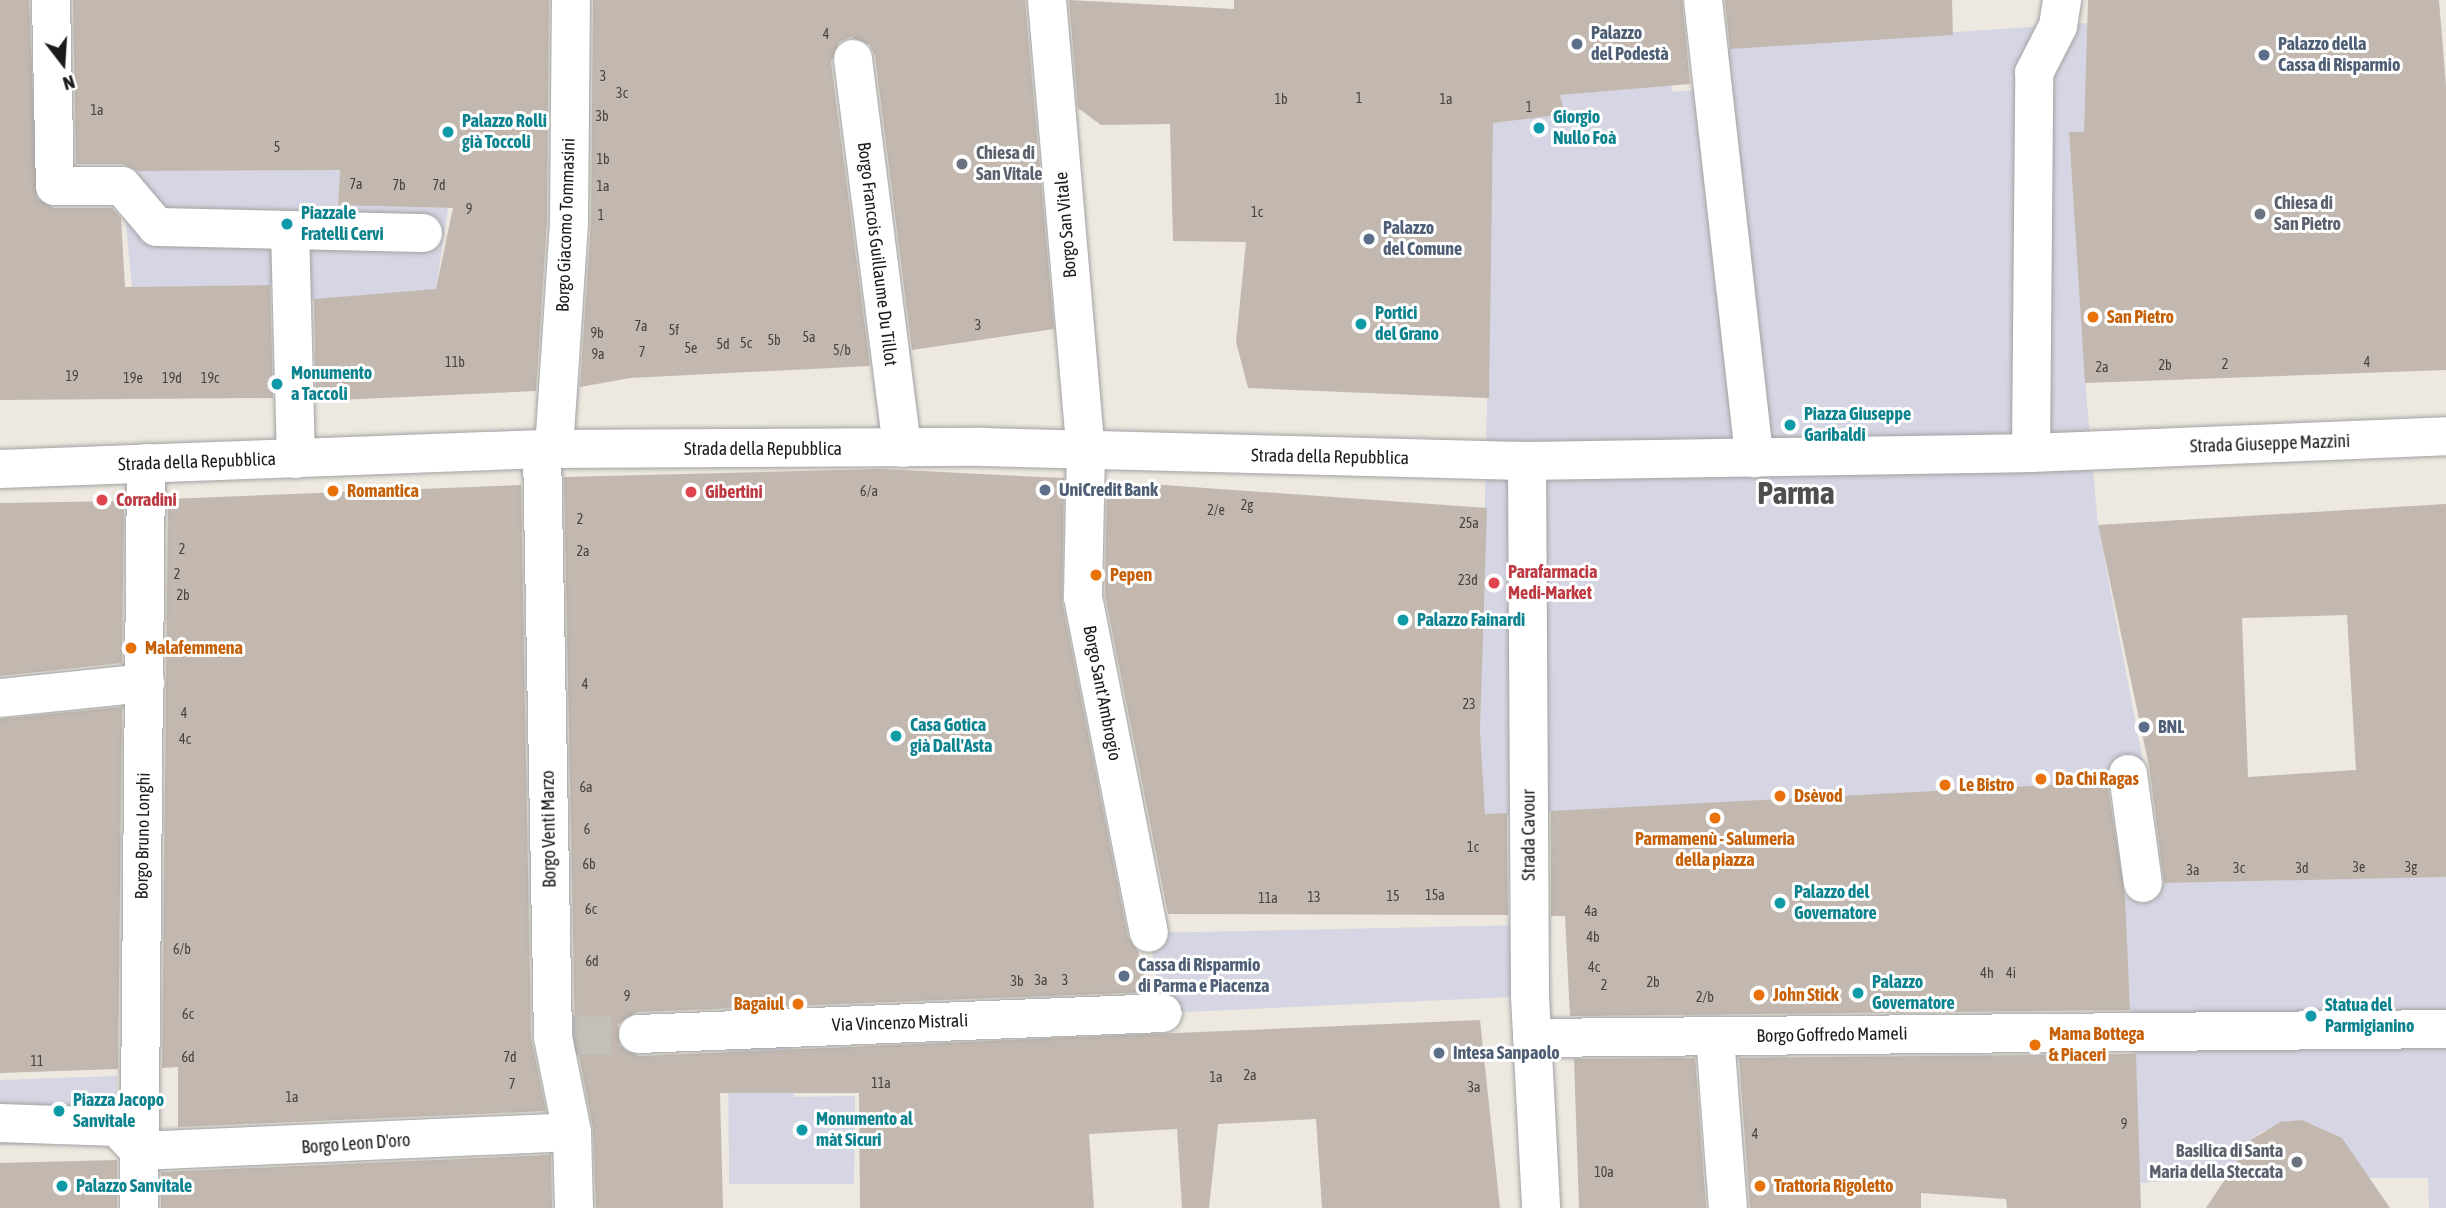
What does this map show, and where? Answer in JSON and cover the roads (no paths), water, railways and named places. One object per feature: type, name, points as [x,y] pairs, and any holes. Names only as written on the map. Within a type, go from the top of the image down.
[{"type":"street","points":[[51,0],[55,186],[122,186],[157,228],[422,233]]},
{"type":"street","name":"Borgo Giacomo Tommasini","points":[[548,449],[569,221],[571,0]]},
{"type":"street","name":"Borgo San Vitale","points":[[1047,0],[1086,451]]},
{"type":"street","points":[[1703,0],[1712,49],[1754,458]]},
{"type":"street","points":[[1527,461],[2031,453],[2034,74],[2060,13]]},
{"type":"street","name":"Borgo Francois Guillaume Du Tillot","points":[[853,59],[902,448]]},
{"type":"street","points":[[290,230],[296,459]]},
{"type":"street","name":"Strada Giuseppe Mazzini","points":[[2031,453],[2446,436]]},
{"type":"street","name":"Strada della Repubblica","points":[[0,469],[548,449],[902,448],[1527,461]]},
{"type":"street","name":"Borgo Venti Marzo","points":[[548,449],[563,1037],[572,1132],[574,1208]]},
{"type":"street","name":"Borgo Sant'Ambrogio","points":[[1086,451],[1083,597],[1149,933]]},
{"type":"street","name":"Strada Cavour","points":[[1527,461],[1532,1038],[1541,1208]]},
{"type":"street","name":"Borgo Bruno Longhi","points":[[139,1208],[128,1139],[145,684],[146,463]]},
{"type":"street","points":[[0,698],[145,684]]},
{"type":"street","points":[[2127,774],[2143,883]]},
{"type":"street","name":"Via Vincenzo Mistrali","points":[[638,1034],[1163,1013]]},
{"type":"street","name":"Borgo Goffredo Mameli","points":[[1532,1038],[2446,1029]]},
{"type":"street","points":[[1715,1037],[1728,1208]]},
{"type":"street","name":"Borgo Leon D'oro","points":[[0,1123],[128,1139],[572,1132]]},
{"type":"tunnel","points":[[573,1036],[638,1034]]},
{"type":"place","name":"Palazzo del Podestà","points":[[1577,44]]},
{"type":"place","name":"Palazzo della Cassa di Risparmio","points":[[2264,55]]},
{"type":"place","name":"Giorgio Nullo Foà","points":[[1539,128]]},
{"type":"place","name":"Palazzo Rolli già Toccoli","points":[[448,132]]},
{"type":"place","name":"Chiesa di San Vitale","points":[[962,164]]},
{"type":"place","name":"Chiesa di San Pietro","points":[[2260,214]]},
{"type":"place","name":"Piazzale Fratelli Cervi","points":[[287,224]]},
{"type":"place","name":"Palazzo del Comune","points":[[1369,239]]},
{"type":"place","name":"San Pietro","points":[[2093,317]]},
{"type":"place","name":"Portici del Grano","points":[[1361,324]]},
{"type":"place","name":"Monumento a Taccoli","points":[[277,384]]},
{"type":"place","name":"Piazza Giuseppe Garibaldi","points":[[1790,425]]},
{"type":"place","name":"UniCredit Bank","points":[[1045,490]]},
{"type":"place","name":"Romantica","points":[[333,491]]},
{"type":"place","name":"Gibertini","points":[[691,492]]},
{"type":"place","name":"Corradini","points":[[102,500]]},
{"type":"place","name":"Pepen","points":[[1096,575]]},
{"type":"place","name":"Parafarmacia Medi-Market","points":[[1494,583]]},
{"type":"place","name":"Palazzo Fainardi","points":[[1403,620]]},
{"type":"place","name":"Malafemmena","points":[[131,648]]},
{"type":"place","name":"BNL","points":[[2144,727]]},
{"type":"place","name":"Casa Gotica già Dall'Asta","points":[[896,736]]},
{"type":"place","name":"Da Chi Ragas","points":[[2041,779]]},
{"type":"place","name":"Le Bistro","points":[[1945,785]]},
{"type":"place","name":"Dsèvod","points":[[1780,796]]},
{"type":"place","name":"Parmamenù - Salumeria della piazza","points":[[1715,818]]},
{"type":"place","name":"Palazzo del Governatore","points":[[1780,903]]},
{"type":"place","name":"Cassa di Risparmio di Parma e Piacenza","points":[[1124,976]]},
{"type":"place","name":"Palazzo Governatore","points":[[1858,993]]},
{"type":"place","name":"John Stick","points":[[1759,995]]},
{"type":"place","name":"Bagaiul","points":[[798,1004]]},
{"type":"place","name":"Statua del Parmigianino","points":[[2311,1016]]},
{"type":"place","name":"Mama Bottega & Piaceri","points":[[2035,1045]]},
{"type":"place","name":"Intesa Sanpaolo","points":[[1439,1053]]},
{"type":"place","name":"Piazza Jacopo Sanvitale","points":[[59,1111]]},
{"type":"place","name":"Monumento al màt Sicuri","points":[[802,1130]]},
{"type":"place","name":"Basilica di Santa Maria della Steccata","points":[[2297,1162]]},
{"type":"place","name":"Palazzo Sanvitale","points":[[62,1186]]},
{"type":"place","name":"Trattoria Rigoletto","points":[[1760,1186]]},
{"type":"district","name":"Parma","points":[[1796,493]]}]
